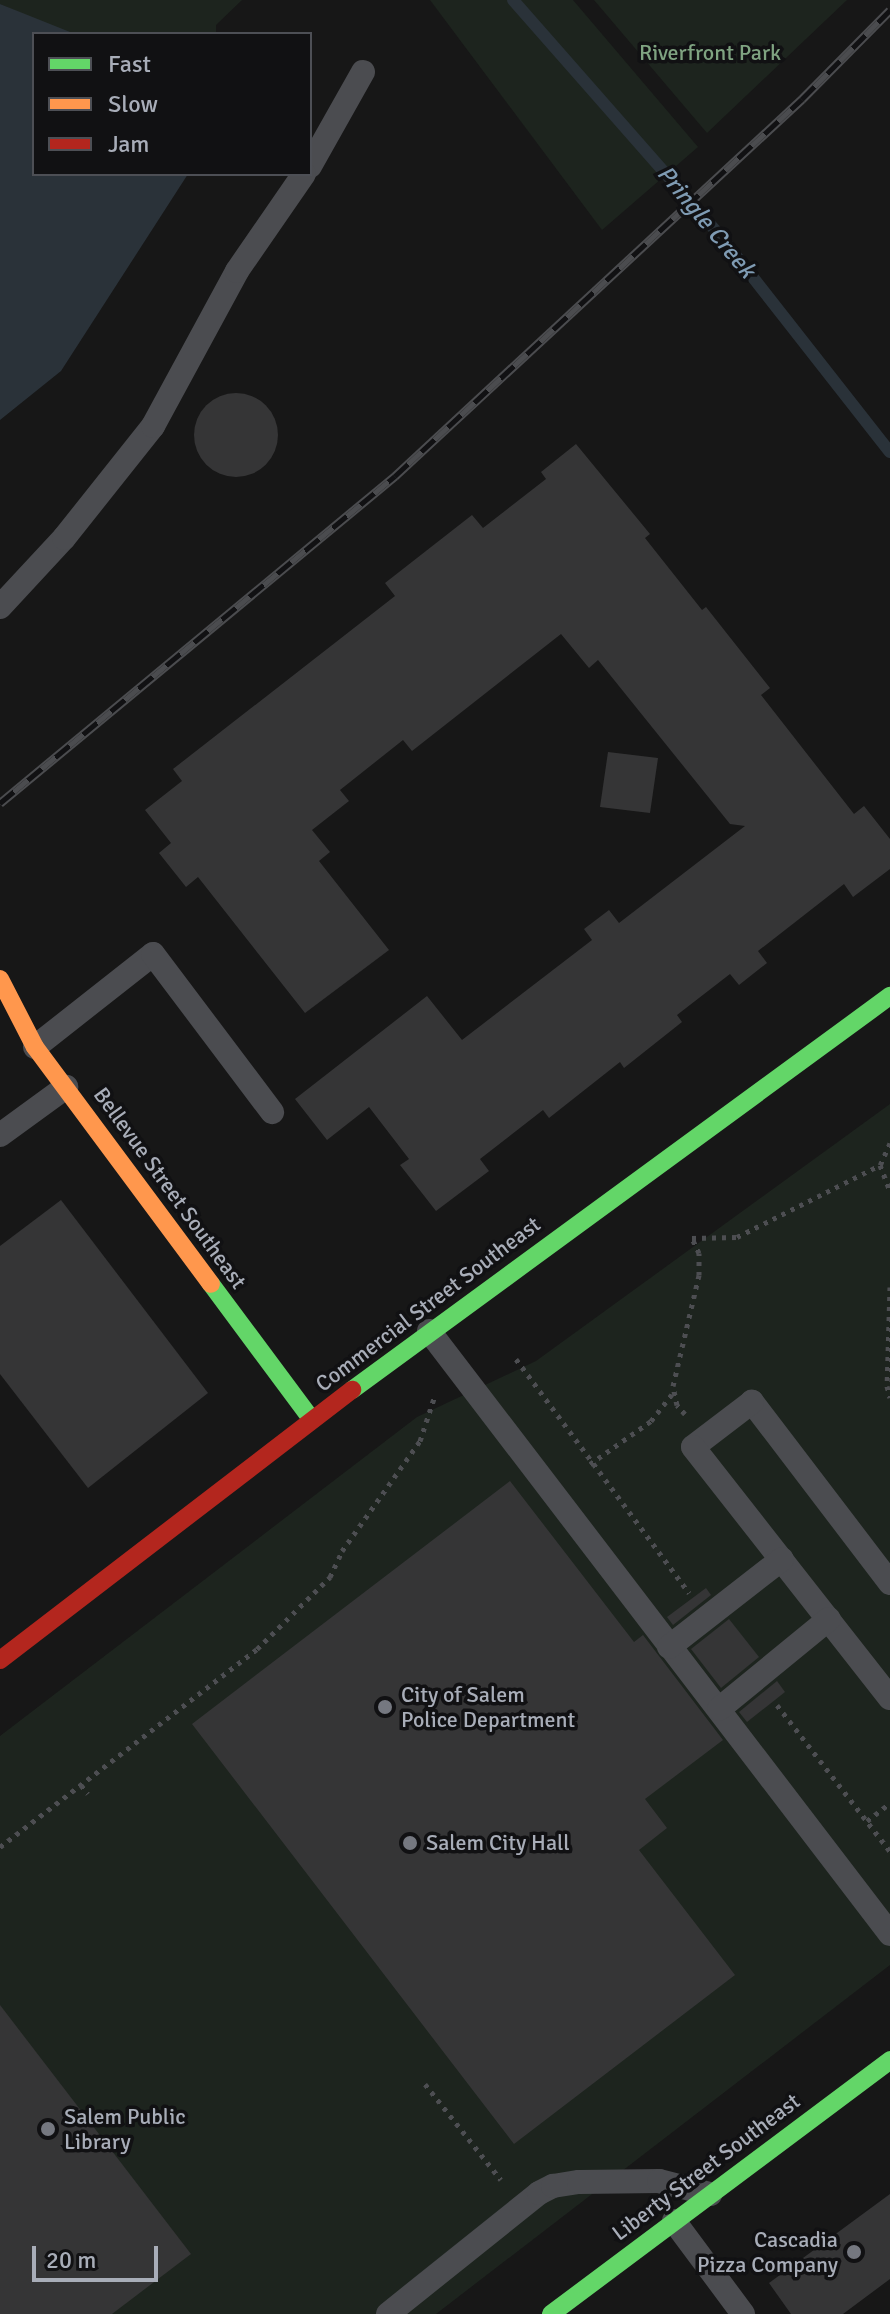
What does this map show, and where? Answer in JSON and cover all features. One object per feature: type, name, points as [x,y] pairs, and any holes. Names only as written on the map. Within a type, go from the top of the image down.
[{"type":"main road","name":"Bellevue Street Southeast","points":[[0,979],[35,1047],[312,1420]]},
{"type":"main road","name":"Commercial Street Southeast","points":[[0,1660],[429,1331],[890,996]]},
{"type":"main road","name":"Liberty Street Southeast","points":[[551,2314],[890,2060]]},
{"type":"lane","points":[[312,162],[363,72]]},
{"type":"lane","points":[[0,607],[64,538],[153,426],[237,271],[303,176]]},
{"type":"lane","points":[[35,1047],[153,954],[272,1112]]},
{"type":"lane","points":[[0,1135],[66,1087]]},
{"type":"lane","points":[[429,1331],[890,1934]]},
{"type":"lane","points":[[890,1583],[752,1402],[693,1447],[890,1698]]},
{"type":"lane","points":[[669,1647],[782,1559]]},
{"type":"lane","points":[[719,1709],[829,1619]]},
{"type":"lane","points":[[388,2314],[522,2207],[553,2186],[579,2182],[659,2181],[710,2194]]},
{"type":"lane","points":[[674,2221],[743,2314]]},
{"type":"path","points":[[687,1326],[699,1275],[699,1253],[692,1238],[737,1237],[849,1184],[880,1165],[890,1143]]},
{"type":"path","points":[[880,1165],[890,1191]]},
{"type":"path","points":[[890,1287],[887,1386],[890,1398]]},
{"type":"path","points":[[0,1847],[257,1649],[330,1577],[342,1551],[420,1441],[437,1391]]},
{"type":"path","points":[[590,1464],[651,1421],[673,1393]]},
{"type":"path","points":[[81,1785],[88,1794]]},
{"type":"path","points":[[867,1821],[890,1803]]},
{"type":"path","points":[[425,2084],[522,2207]]},
{"type":"green space","points":[[0,0],[242,0],[216,25],[216,32],[65,32],[0,4]]},
{"type":"green space","points":[[430,0],[573,0],[698,147],[602,230]]},
{"type":"green space","name":"Riverfront Park","points":[[594,0],[847,0],[707,133]]},
{"type":"green space","points":[[890,1104],[890,1965],[436,2314],[0,2314],[0,1736],[417,1417],[536,1361]]},
{"type":"shaded area","points":[[0,4],[70,32],[32,32],[32,176],[187,176],[61,371],[0,420]]},
{"type":"building","points":[[236,393],[252,396],[266,405],[275,419],[278,435],[275,451],[266,465],[252,474],[236,477],[220,474],[206,465],[197,451],[194,435],[197,419],[206,405],[220,396]]},
{"type":"building","points":[[576,444],[650,534],[645,538],[702,610],[706,607],[770,688],[761,695],[854,814],[864,806],[890,839],[890,869],[853,897],[844,884],[758,951],[767,963],[739,985],[730,974],[677,1015],[682,1022],[624,1068],[620,1062],[549,1118],[543,1110],[480,1159],[489,1171],[436,1211],[400,1165],[409,1159],[369,1107],[327,1140],[295,1099],[427,996],[462,1040],[592,940],[584,929],[609,910],[619,923],[745,826],[730,824],[598,660],[589,668],[561,634],[412,751],[403,740],[340,790],[349,801],[312,830],[330,852],[319,861],[389,950],[305,1013],[198,877],[186,887],[159,853],[171,843],[145,810],[182,781],[173,769],[395,596],[385,583],[472,515],[483,528],[546,479],[541,472]]},
{"type":"building","points":[[608,752],[658,758],[650,813],[600,807]]},
{"type":"building","points":[[61,1200],[208,1393],[88,1488],[0,1374],[0,1246]]},
{"type":"building","points":[[510,1481],[634,1642],[643,1635],[723,1740],[645,1799],[667,1828],[639,1850],[735,1975],[514,2144],[192,1724]]},
{"type":"building","points":[[706,1588],[711,1595],[673,1625],[667,1617]]},
{"type":"building","points":[[729,1619],[759,1657],[721,1688],[691,1649]]},
{"type":"building","points":[[777,1681],[785,1692],[747,1722],[739,1712]]},
{"type":"building","name":"Salem Public Library","points":[[0,2005],[191,2254],[112,2314],[0,2314]]},
{"type":"building","points":[[890,2194],[890,2279],[843,2314],[791,2314],[769,2283]]},
{"type":"waterway","name":"Pringle Creek","points":[[513,0],[722,238],[890,452]]},
{"type":"railway","points":[[0,803],[395,476],[802,99],[890,10]]},
{"type":"traffic: fast","points":[[352,1390],[890,996]]},
{"type":"traffic: fast","points":[[211,1284],[312,1420]]},
{"type":"traffic: fast","points":[[551,2314],[890,2060]]},
{"type":"traffic: slow","points":[[0,979],[35,1047],[211,1284]]},
{"type":"traffic: jam","points":[[0,1660],[352,1390]]},
{"type":"place","name":"City of Salem Police Department","points":[[385,1707]]},
{"type":"place","name":"Salem City Hall","points":[[410,1843]]},
{"type":"place","name":"Salem Public Library","points":[[48,2129]]},
{"type":"place","name":"Cascadia Pizza Company","points":[[854,2252]]}]
